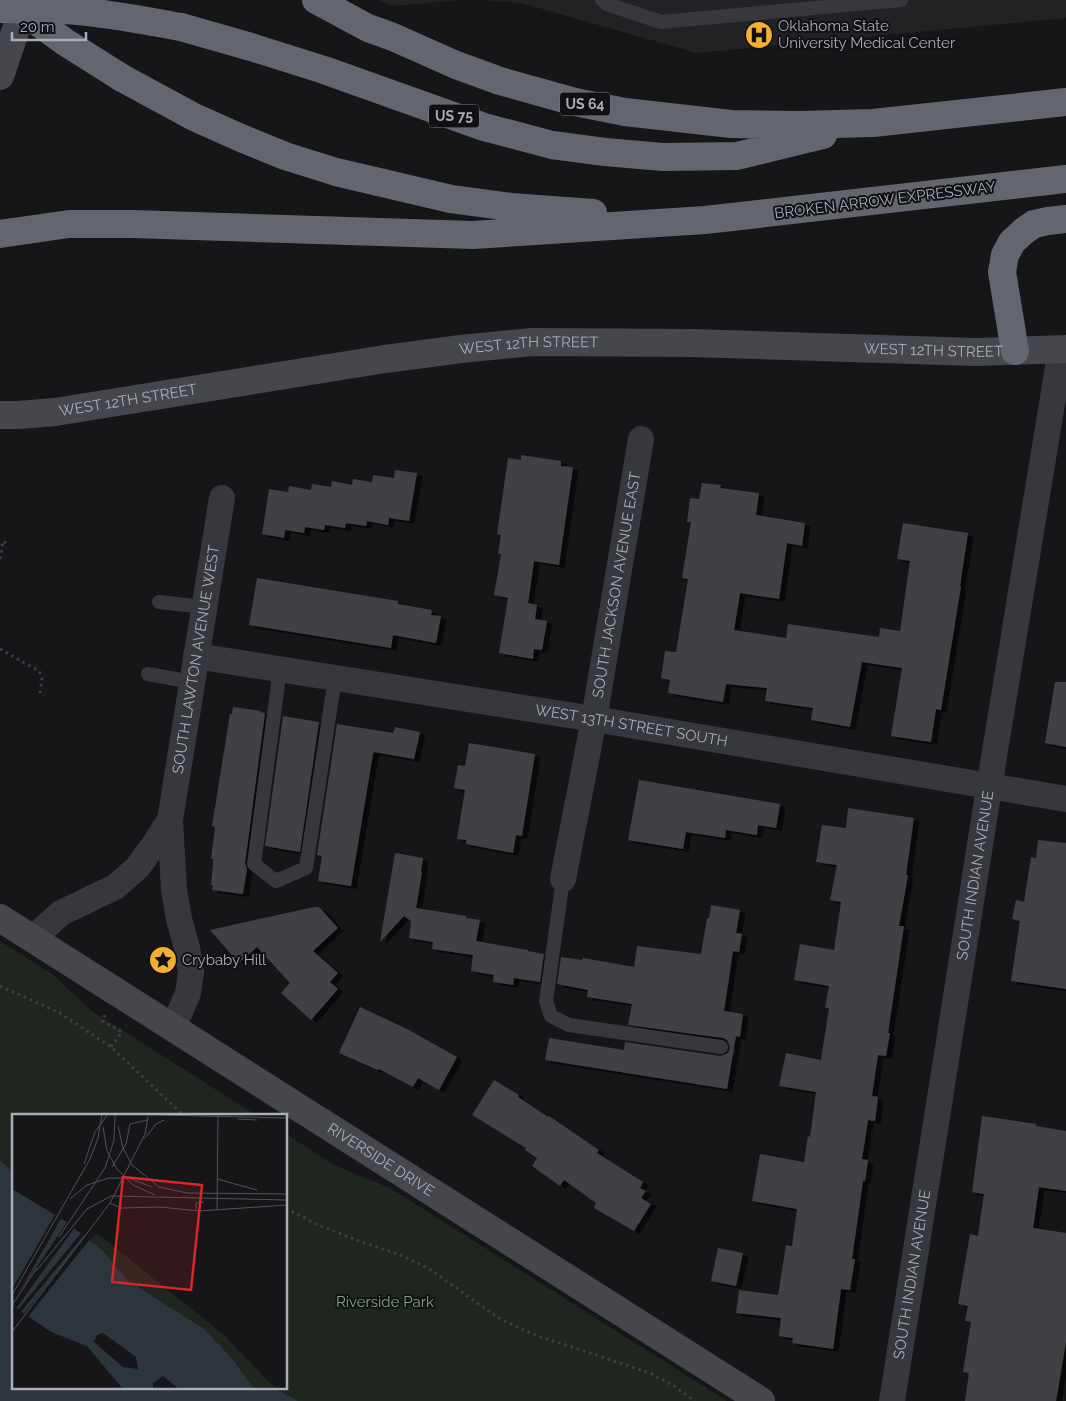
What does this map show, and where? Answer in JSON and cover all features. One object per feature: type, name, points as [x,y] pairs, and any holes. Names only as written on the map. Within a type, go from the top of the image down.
[{"type":"highway","points":[[6,0],[122,78],[194,117],[285,156],[336,172],[451,199],[510,207],[705,220]]},
{"type":"highway","name":"US 64","points":[[316,0],[368,28],[456,65],[500,81],[575,102],[625,112],[731,124],[873,124],[1066,102]]},
{"type":"highway","name":"US 75","points":[[0,9],[79,11],[181,27],[315,67],[484,127],[552,145],[596,151],[663,156],[737,156],[873,124]]},
{"type":"highway","name":"BROKEN ARROW EXPRESSWAY","points":[[705,220],[1066,179]]},
{"type":"highway","points":[[1015,351],[1002,272],[1005,255],[1012,242],[1034,224],[1066,219]]},
{"type":"highway","points":[[0,234],[69,224],[132,224],[473,235],[705,220]]},
{"type":"main road","points":[[0,76],[26,0]]},
{"type":"main road","name":"WEST 12TH STREET","points":[[0,415],[55,412],[385,359],[461,348],[532,342],[692,343],[976,352],[1063,349]]},
{"type":"main road","name":"RIVERSIDE DRIVE","points":[[0,918],[761,1401]]},
{"type":"street","name":"SOUTH INDIAN AVENUE","points":[[892,1401],[990,787],[1063,349]]},
{"type":"street","name":"SOUTH JACKSON AVENUE EAST","points":[[563,880],[594,719],[640,439]]},
{"type":"street","name":"SOUTH LAWTON AVENUE WEST","points":[[173,1028],[188,993],[191,972],[174,890],[170,820],[222,498]]},
{"type":"street","name":"WEST 13TH STREET SOUTH","points":[[196,656],[594,719],[1066,799]]},
{"type":"street","name":"SOUTH LAWTON AVENUE WEST","points":[[33,938],[60,913],[115,887],[137,868],[170,820]]},
{"type":"lane","points":[[602,0],[607,4],[661,22],[901,0]]},
{"type":"lane","points":[[159,602],[204,607]]},
{"type":"lane","points":[[280,670],[254,864],[276,882],[306,868],[335,678]]},
{"type":"lane","points":[[148,674],[192,682]]},
{"type":"lane","points":[[563,880],[546,1001],[551,1016],[569,1025],[721,1048]]},
{"type":"path","points":[[0,559],[3,541],[6,543]]},
{"type":"path","points":[[0,649],[39,671],[42,678],[40,693],[44,695]]},
{"type":"path","points":[[0,986],[60,1013],[104,1041],[182,1114]]},
{"type":"path","points":[[288,1209],[316,1224],[403,1256],[431,1270],[497,1316],[532,1334],[650,1373],[674,1386],[695,1401]]},
{"type":"shaded area","points":[[379,0],[461,0],[393,6]]},
{"type":"shaded area","name":"Oklahoma State University Medical Center","points":[[482,0],[1066,0],[1066,18],[697,53],[521,3]]},
{"type":"shaded area","points":[[0,1160],[12,1171],[12,1388],[274,1388],[298,1401],[0,1401]]},
{"type":"green space","points":[[0,941],[52,974],[92,1011],[254,1114],[12,1114],[12,1171],[0,1160]]},
{"type":"green space","name":"Riverside Park","points":[[288,1135],[336,1166],[390,1188],[727,1401],[298,1401],[274,1388],[288,1388]]},
{"type":"building","points":[[521,455],[561,461],[561,466],[573,467],[559,565],[534,561],[528,603],[537,605],[535,619],[547,621],[542,650],[534,649],[533,659],[499,653],[508,598],[494,595],[501,554],[498,554],[501,535],[497,534],[508,458],[521,460]]},
{"type":"building","points":[[395,470],[417,473],[409,521],[389,518],[388,525],[367,521],[366,526],[346,523],[345,528],[325,525],[324,530],[305,527],[304,533],[285,530],[284,538],[262,534],[269,489],[288,492],[289,486],[311,490],[312,484],[331,487],[332,481],[352,485],[353,479],[372,482],[373,475],[394,478]]},
{"type":"building","points":[[702,483],[721,485],[720,488],[759,493],[756,515],[805,523],[802,546],[787,543],[779,599],[740,593],[734,630],[786,638],[788,624],[879,637],[880,628],[900,631],[910,561],[897,559],[903,523],[968,533],[941,710],[936,709],[931,742],[891,736],[902,668],[862,662],[850,727],[811,720],[813,708],[765,701],[767,688],[726,684],[723,702],[668,693],[670,680],[661,678],[665,651],[676,652],[688,579],[682,578],[691,522],[687,522],[690,498],[699,499]]},
{"type":"building","points":[[257,578],[398,601],[398,604],[432,610],[431,615],[441,616],[436,643],[393,635],[391,648],[249,625]]},
{"type":"building","points":[[1055,682],[1066,682],[1066,747],[1045,743]]},
{"type":"building","points":[[233,707],[265,713],[245,863],[247,869],[243,894],[212,890],[213,885],[211,885],[213,859],[211,859],[215,827],[212,826],[230,714],[232,714]]},
{"type":"building","points":[[283,716],[319,722],[300,852],[265,846]]},
{"type":"building","points":[[337,724],[393,733],[395,727],[420,732],[414,759],[374,752],[373,754],[351,886],[318,881],[322,856],[317,855]]},
{"type":"building","points":[[469,743],[535,754],[522,836],[516,835],[513,853],[466,844],[466,840],[457,839],[465,790],[454,788],[458,765],[465,766]]},
{"type":"building","points":[[639,780],[780,804],[776,828],[758,825],[757,835],[726,830],[725,838],[686,832],[683,849],[628,840]]},
{"type":"building","points":[[848,808],[914,818],[906,875],[908,875],[899,926],[904,926],[888,1033],[890,1033],[886,1056],[878,1055],[872,1096],[878,1097],[875,1121],[868,1120],[862,1159],[868,1160],[865,1181],[863,1181],[852,1259],[855,1259],[850,1290],[841,1289],[833,1349],[792,1343],[793,1338],[779,1336],[781,1318],[736,1313],[739,1290],[778,1295],[786,1245],[792,1246],[797,1209],[752,1201],[760,1154],[804,1162],[808,1136],[810,1137],[816,1092],[779,1086],[786,1053],[821,1060],[829,1008],[825,1008],[829,986],[794,980],[800,944],[834,950],[841,902],[830,900],[837,865],[816,862],[822,825],[846,828]]},
{"type":"building","points":[[1038,840],[1066,843],[1066,989],[1011,981],[1020,921],[1012,919],[1016,900],[1024,902],[1031,857],[1036,858]]},
{"type":"building","points":[[395,853],[423,858],[416,908],[480,920],[476,941],[544,954],[540,982],[514,978],[513,985],[493,982],[494,975],[471,971],[473,955],[432,949],[433,942],[409,938],[411,921],[404,916],[380,942]]},
{"type":"building","points":[[711,905],[740,910],[736,933],[742,934],[739,952],[733,951],[724,1011],[743,1014],[740,1037],[736,1036],[727,1089],[545,1060],[549,1038],[624,1050],[625,1042],[720,1056],[728,1053],[730,1049],[729,1044],[723,1038],[628,1025],[632,1004],[587,997],[588,990],[557,984],[561,957],[582,960],[583,958],[634,967],[637,946],[701,954]]},
{"type":"building","points":[[319,907],[338,928],[313,951],[338,973],[330,982],[338,989],[311,1020],[281,993],[290,983],[257,947],[239,963],[210,930]]},
{"type":"building","points":[[360,1007],[407,1029],[457,1057],[439,1090],[418,1078],[413,1087],[379,1069],[339,1053]]},
{"type":"building","points":[[494,1080],[599,1150],[597,1153],[643,1182],[640,1188],[646,1191],[641,1198],[651,1204],[634,1231],[594,1208],[596,1203],[564,1180],[560,1186],[532,1166],[537,1158],[525,1150],[526,1148],[472,1115]]},
{"type":"building","points":[[982,1116],[1036,1124],[1036,1126],[1066,1131],[1066,1191],[1039,1187],[1033,1228],[1066,1233],[1066,1342],[1056,1401],[965,1401],[969,1373],[963,1372],[971,1322],[965,1321],[968,1306],[958,1304],[970,1234],[978,1236],[984,1194],[972,1192]]},
{"type":"building","points":[[718,1248],[743,1253],[736,1286],[711,1281]]},
{"type":"place","name":"Oklahoma State University Medical Center","points":[[759,35]]},
{"type":"place","name":"Crybaby Hill","points":[[163,960]]}]
